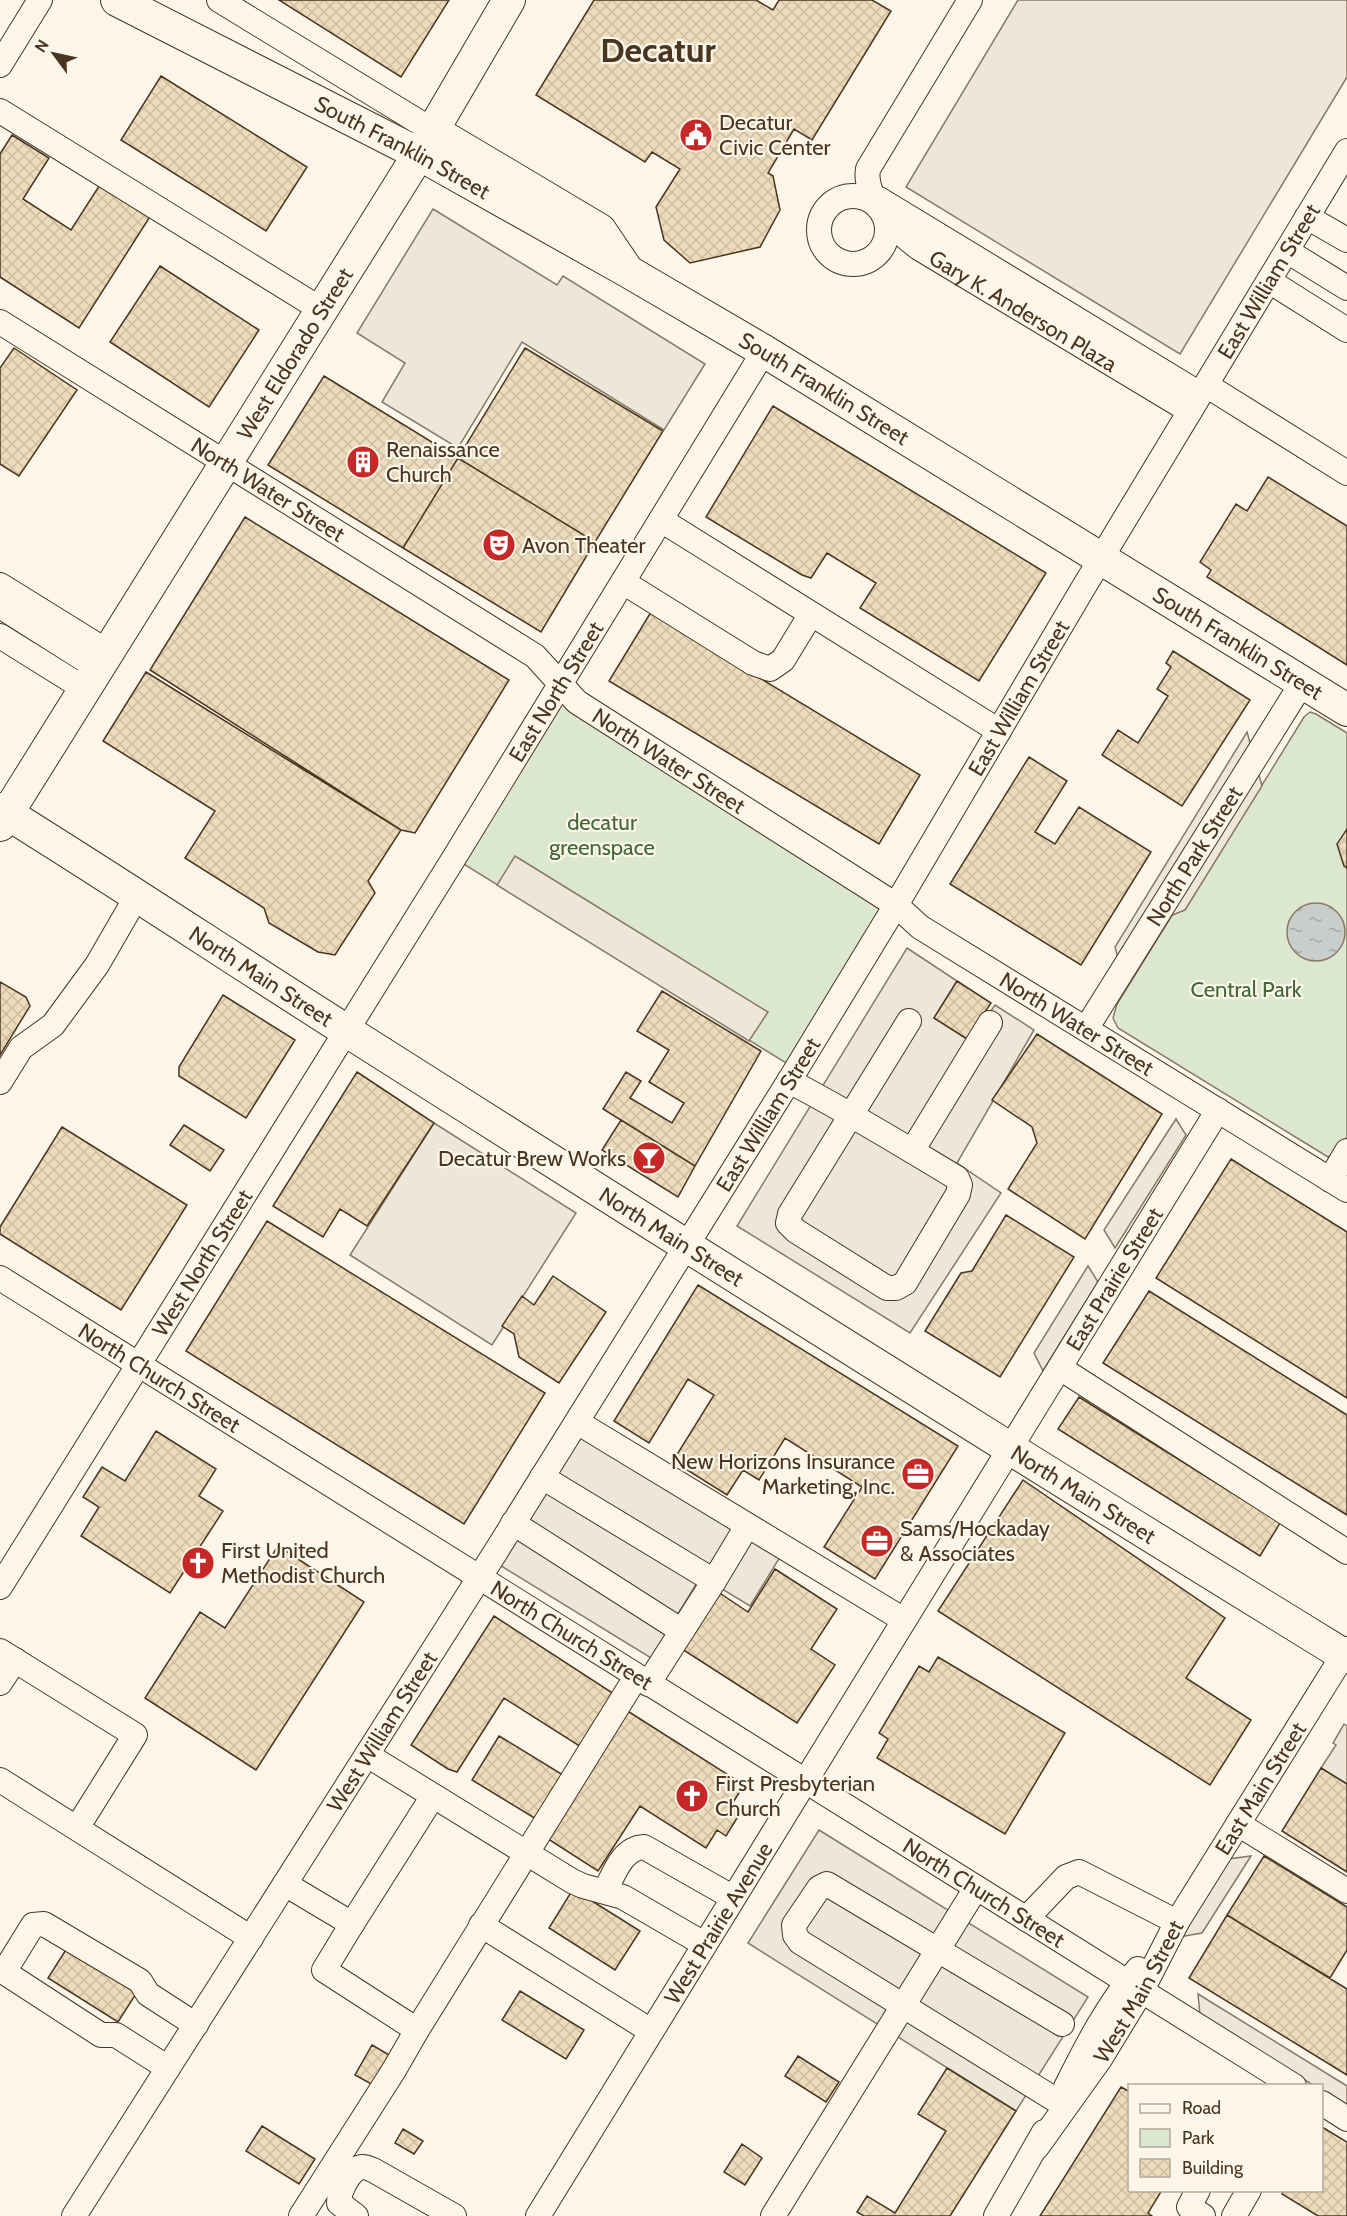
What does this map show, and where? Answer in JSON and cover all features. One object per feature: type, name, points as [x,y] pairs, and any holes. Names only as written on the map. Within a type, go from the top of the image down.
[{"type":"main road","name":"South Franklin Street","points":[[117,0],[289,88],[426,142],[600,230],[629,272],[764,351],[1347,710]]},
{"type":"main road","name":"West Eldorado Street","points":[[2,816],[226,465],[426,142],[509,0]]},
{"type":"main road","name":"North Main Street","points":[[2,816],[138,894],[347,1031],[1011,1448],[1346,1653]]},
{"type":"street","points":[[0,65],[40,0]]},
{"type":"street","points":[[219,0],[426,142]]},
{"type":"street","points":[[839,199],[858,196],[869,200],[966,1]]},
{"type":"street","points":[[0,111],[322,310]]},
{"type":"street","name":"East William Street","points":[[688,1245],[896,905],[1100,560],[1347,151]]},
{"type":"street","points":[[856,186],[873,190],[888,225],[887,238],[882,249],[868,262],[843,263],[827,253],[819,236],[822,217],[829,206],[856,186]]},
{"type":"street","name":"Gary K. Anderson Plaza","points":[[873,190],[898,232],[919,248],[1347,473]]},
{"type":"street","points":[[1307,217],[1347,240]]},
{"type":"street","points":[[1287,251],[1347,288]]},
{"type":"street","points":[[1269,281],[1347,330]]},
{"type":"street","name":"North Water Street","points":[[1,325],[534,656],[577,702],[896,905],[920,927],[1339,1185]]},
{"type":"street","name":"East North Street","points":[[347,1031],[764,351]]},
{"type":"street","points":[[660,520],[999,731]]},
{"type":"street","points":[[622,582],[753,663],[770,669],[783,660],[811,614]]},
{"type":"street","points":[[0,585],[97,670]]},
{"type":"street","points":[[0,606],[97,670]]},
{"type":"street","points":[[10,642],[33,627]]},
{"type":"street","points":[[10,642],[97,670]]},
{"type":"street","name":"North Park Street","points":[[1086,1029],[1302,683]]},
{"type":"street","points":[[0,1082],[21,1048],[53,1025],[98,965],[138,894]]},
{"type":"street","points":[[789,1081],[850,1115],[957,1178],[960,1185],[958,1194],[905,1283],[896,1288],[887,1288],[796,1231],[788,1223],[790,1214],[850,1115],[909,1020]]},
{"type":"street","points":[[912,1151],[990,1023]]},
{"type":"street","name":"West North Street","points":[[0,1587],[347,1031]]},
{"type":"street","name":"East Prairie Street","points":[[1011,1448],[1218,1110]]},
{"type":"street","points":[[1339,1185],[1347,1151]]},
{"type":"street","name":"West William Street","points":[[74,2216],[688,1245]]},
{"type":"street","name":"North Church Street","points":[[0,1278],[1134,1986],[1264,2078],[1290,2084]]},
{"type":"street","points":[[1060,1368],[1347,1552]]},
{"type":"street","points":[[577,1422],[904,1620]]},
{"type":"street","name":"West Prairie Avenue","points":[[538,2216],[803,1781],[1011,1448]]},
{"type":"street","points":[[542,1477],[714,1581]]},
{"type":"street","points":[[513,1523],[682,1631]]},
{"type":"street","points":[[301,2216],[394,2070],[525,1852],[642,1680],[682,1631],[747,1526]]},
{"type":"street","name":"East Main Street","points":[[1175,1925],[1346,1653]]},
{"type":"street","points":[[0,1683],[8,1656],[135,1735],[77,1828]]},
{"type":"street","points":[[367,1755],[583,1886],[623,1897],[704,1944]]},
{"type":"street","points":[[0,1780],[251,1938]]},
{"type":"street","points":[[417,2030],[324,1970],[433,1796]]},
{"type":"street","points":[[1238,1824],[1347,1891]]},
{"type":"street","points":[[605,1891],[629,1851],[636,1847],[644,1847],[732,1897]]},
{"type":"street","points":[[1026,1919],[1065,1877],[1079,1872],[1175,1925]]},
{"type":"street","points":[[285,1884],[352,1924]]},
{"type":"street","points":[[1059,2102],[800,1942],[795,1935],[795,1925],[819,1888],[827,1884],[1062,2024]]},
{"type":"street","points":[[773,2216],[976,1888]]},
{"type":"street","points":[[168,2068],[117,2035],[101,2035],[2,1974],[33,1925],[44,1924],[140,1981],[148,1994],[196,2025]]},
{"type":"street","points":[[481,1925],[651,2031]]},
{"type":"street","name":"West Main Street","points":[[996,2216],[1037,2147],[1084,2051],[1134,1986],[1175,1925]]},
{"type":"street","name":"West Main Street","points":[[1037,2147],[1100,2060],[1134,1986]]},
{"type":"street","points":[[1323,2104],[1347,2119]]},
{"type":"street","points":[[324,2216],[354,2171],[362,2167],[374,2170],[454,2216]]},
{"type":"street","points":[[1197,2192],[1188,2207],[1203,2216]]},
{"type":"street","points":[[1234,2216],[1248,2192]]},
{"type":"street","points":[[339,2195],[339,2203],[356,2216]]},
{"type":"green space","name":"decatur greenspace","points":[[560,684],[896,905],[796,1069],[454,858]]},
{"type":"green space","name":"Central Park","points":[[1310,712],[1347,733],[1347,1137],[1341,1147],[1328,1157],[1118,1028],[1113,1018],[1117,1004],[1172,915],[1185,910],[1304,717]]},
{"type":"shaded area","points":[[1018,0],[1347,0],[1347,77],[1180,354],[906,187]]},
{"type":"shaded area","points":[[433,209],[557,285],[563,276],[705,364],[664,430],[522,342],[458,448],[382,402],[405,363],[357,333]]},
{"type":"shaded area","points":[[1247,732],[1262,786],[1185,910],[1172,915],[1126,989],[1115,947]]},
{"type":"shaded area","points":[[515,856],[768,1012],[749,1041],[497,885]]},
{"type":"shaded area","points":[[907,948],[957,981],[934,1018],[970,1041],[995,1005],[1034,1030],[957,1163],[1001,1193],[910,1333],[737,1226]]},
{"type":"shaded area","points":[[1176,1119],[1186,1135],[1115,1248],[1104,1230]]},
{"type":"shaded area","points":[[434,1123],[576,1213],[492,1345],[350,1255]]},
{"type":"shaded area","points":[[1088,1266],[1098,1282],[1043,1371],[1034,1353]]},
{"type":"shaded area","points":[[579,1433],[780,1557],[750,1606],[701,1576],[651,1658],[498,1564]]},
{"type":"shaded area","points":[[1344,1724],[1347,1726],[1347,1784],[1321,1768],[1336,1745],[1333,1743]]},
{"type":"shaded area","points":[[819,1830],[1088,1997],[1016,2111],[748,1943]]},
{"type":"shaded area","points":[[1251,1856],[1202,1933],[1179,1937],[1228,1859]]},
{"type":"shaded area","points":[[1198,1994],[1347,2086],[1347,2107],[1323,2092],[1323,2084],[1311,2084],[1200,2015]]},
{"type":"water","points":[[1310,903],[1322,903],[1337,911],[1345,926],[1345,938],[1337,953],[1322,961],[1310,961],[1295,953],[1287,938],[1287,926],[1295,911]]},
{"type":"building","points":[[279,0],[449,0],[401,77]]},
{"type":"building","name":"Decatur Civic Center","points":[[594,0],[756,0],[773,10],[779,0],[872,0],[891,11],[812,140],[794,129],[768,173],[773,176],[780,210],[760,247],[690,263],[664,240],[656,207],[680,169],[652,152],[645,162],[536,95]]},
{"type":"building","points":[[161,76],[307,167],[266,231],[121,140]]},
{"type":"building","points":[[12,135],[49,158],[23,199],[71,230],[101,183],[151,215],[79,328],[0,277],[0,154]]},
{"type":"building","points":[[160,266],[259,330],[209,407],[110,342]]},
{"type":"building","points":[[14,348],[77,390],[19,476],[0,464],[0,368]]},
{"type":"building","points":[[525,348],[663,431],[595,542],[458,458]]},
{"type":"building","name":"Renaissance Church","points":[[324,376],[458,458],[403,548],[268,465]]},
{"type":"building","points":[[773,406],[1046,573],[979,681],[860,608],[876,583],[827,553],[811,578],[802,575],[706,517]]},
{"type":"building","name":"Avon Theater","points":[[458,458],[595,542],[541,632],[403,548]]},
{"type":"building","points":[[1268,477],[1347,526],[1347,665],[1207,577],[1211,570],[1200,562],[1236,504],[1247,511]]},
{"type":"building","points":[[245,517],[509,680],[415,833],[401,830],[150,670]]},
{"type":"building","points":[[651,612],[920,775],[879,844],[609,681]]},
{"type":"building","points":[[1173,651],[1250,700],[1182,806],[1102,755],[1118,730],[1138,743],[1168,696],[1157,689],[1171,667],[1166,663]]},
{"type":"building","points":[[146,672],[401,830],[368,881],[375,893],[335,955],[318,952],[269,923],[264,908],[185,858],[215,811],[103,741]]},
{"type":"building","points":[[1029,757],[1067,781],[1035,832],[1055,844],[1079,807],[1151,852],[1081,965],[950,884]]},
{"type":"building","points":[[1347,829],[1347,868],[1344,866],[1337,844]]},
{"type":"building","points":[[957,981],[991,1003],[967,1039],[934,1018]]},
{"type":"building","points":[[0,982],[26,997],[30,1006],[0,1055]]},
{"type":"building","points":[[662,991],[761,1051],[695,1166],[603,1109],[626,1072],[641,1081],[630,1098],[672,1123],[684,1103],[649,1082],[669,1050],[637,1031]]},
{"type":"building","points":[[223,995],[295,1040],[246,1118],[179,1076],[179,1067]]},
{"type":"building","points":[[1037,1034],[1162,1114],[1085,1239],[1008,1189],[1037,1143],[1032,1127],[992,1100]]},
{"type":"building","points":[[357,1072],[434,1123],[367,1226],[340,1209],[323,1237],[273,1206]]},
{"type":"building","name":"Decatur Brew Works","points":[[621,1120],[695,1166],[678,1197],[602,1150]]},
{"type":"building","points":[[184,1125],[224,1150],[210,1171],[170,1145]]},
{"type":"building","points":[[62,1127],[187,1205],[121,1310],[0,1234],[0,1227]]},
{"type":"building","points":[[1231,1159],[1347,1232],[1347,1398],[1156,1278]]},
{"type":"building","points":[[1006,1215],[1074,1257],[1000,1377],[925,1331],[961,1273],[972,1271]]},
{"type":"building","points":[[267,1221],[545,1393],[464,1524],[186,1351]]},
{"type":"building","points":[[553,1276],[606,1312],[559,1383],[519,1357],[514,1334],[502,1326],[522,1296],[534,1305]]},
{"type":"building","points":[[698,1285],[958,1446],[875,1579],[824,1547],[862,1487],[785,1438],[759,1480],[743,1470],[727,1495],[673,1461],[714,1395],[688,1379],[649,1443],[614,1421]]},
{"type":"building","points":[[1149,1291],[1347,1415],[1347,1515],[1103,1363]]},
{"type":"building","points":[[1079,1397],[1280,1523],[1260,1556],[1058,1429]]},
{"type":"building","points":[[156,1431],[216,1469],[199,1496],[223,1511],[170,1593],[81,1536],[99,1507],[83,1497],[102,1467],[125,1481]]},
{"type":"building","points":[[1023,1480],[1225,1618],[1186,1678],[1251,1720],[1210,1785],[938,1611]]},
{"type":"building","points":[[278,1546],[364,1602],[256,1770],[145,1698],[200,1612],[225,1628]]},
{"type":"building","points":[[775,1569],[837,1609],[811,1649],[835,1665],[797,1723],[682,1649],[718,1592],[748,1612]]},
{"type":"building","points":[[494,1616],[614,1694],[581,1747],[504,1698],[457,1772],[448,1769],[411,1745]]},
{"type":"building","points":[[938,1657],[1065,1733],[1005,1834],[877,1758],[888,1739],[879,1733],[919,1666],[929,1672]]},
{"type":"building","points":[[626,1710],[744,1785],[732,1804],[742,1810],[726,1836],[717,1830],[706,1848],[640,1806],[598,1871],[545,1837]]},
{"type":"building","points":[[499,1736],[563,1775],[536,1819],[472,1780]]},
{"type":"building","points":[[1321,1768],[1347,1784],[1347,1872],[1282,1831]]},
{"type":"building","points":[[1264,1856],[1347,1907],[1347,1950],[1330,1978],[1227,1915]]},
{"type":"building","points":[[573,1889],[640,1931],[615,1970],[549,1928]]},
{"type":"building","points":[[1227,1915],[1347,1989],[1347,2075],[1189,1978]]},
{"type":"building","points":[[69,1945],[139,1989],[118,2022],[48,1978]]},
{"type":"building","points":[[520,1991],[584,2030],[566,2059],[502,2020]]},
{"type":"building","points":[[372,2045],[391,2056],[373,2085],[355,2075]]},
{"type":"building","points":[[798,2056],[839,2082],[826,2102],[785,2076]]},
{"type":"building","points":[[947,2068],[1016,2111],[950,2216],[864,2216],[857,2212],[867,2196],[895,2213],[946,2131],[918,2114]]},
{"type":"building","points":[[1121,2087],[1128,2091],[1128,2192],[1161,2192],[1148,2213],[1152,2216],[1040,2216]]},
{"type":"building","points":[[262,2126],[315,2159],[299,2184],[246,2151]]},
{"type":"building","points":[[1323,2128],[1347,2142],[1347,2216],[1318,2216],[1282,2194],[1283,2192],[1323,2192]]},
{"type":"building","points":[[403,2129],[423,2141],[414,2154],[395,2143]]},
{"type":"building","points":[[742,2144],[762,2158],[745,2185],[724,2172]]},
{"type":"place","name":"Decatur Civic Center","points":[[696,135]]},
{"type":"place","name":"Renaissance Church","points":[[363,462]]},
{"type":"place","name":"Avon Theater","points":[[499,545]]},
{"type":"place","name":"Decatur Brew Works","points":[[649,1158]]},
{"type":"place","name":"New Horizons Insurance Marketing, Inc.","points":[[918,1474]]},
{"type":"place","name":"Sams/Hockaday & Associates","points":[[877,1541]]},
{"type":"place","name":"First United Methodist Church","points":[[198,1563]]},
{"type":"place","name":"First Presbyterian Church","points":[[692,1796]]},
{"type":"district","name":"Decatur","points":[[658,50]]}]
